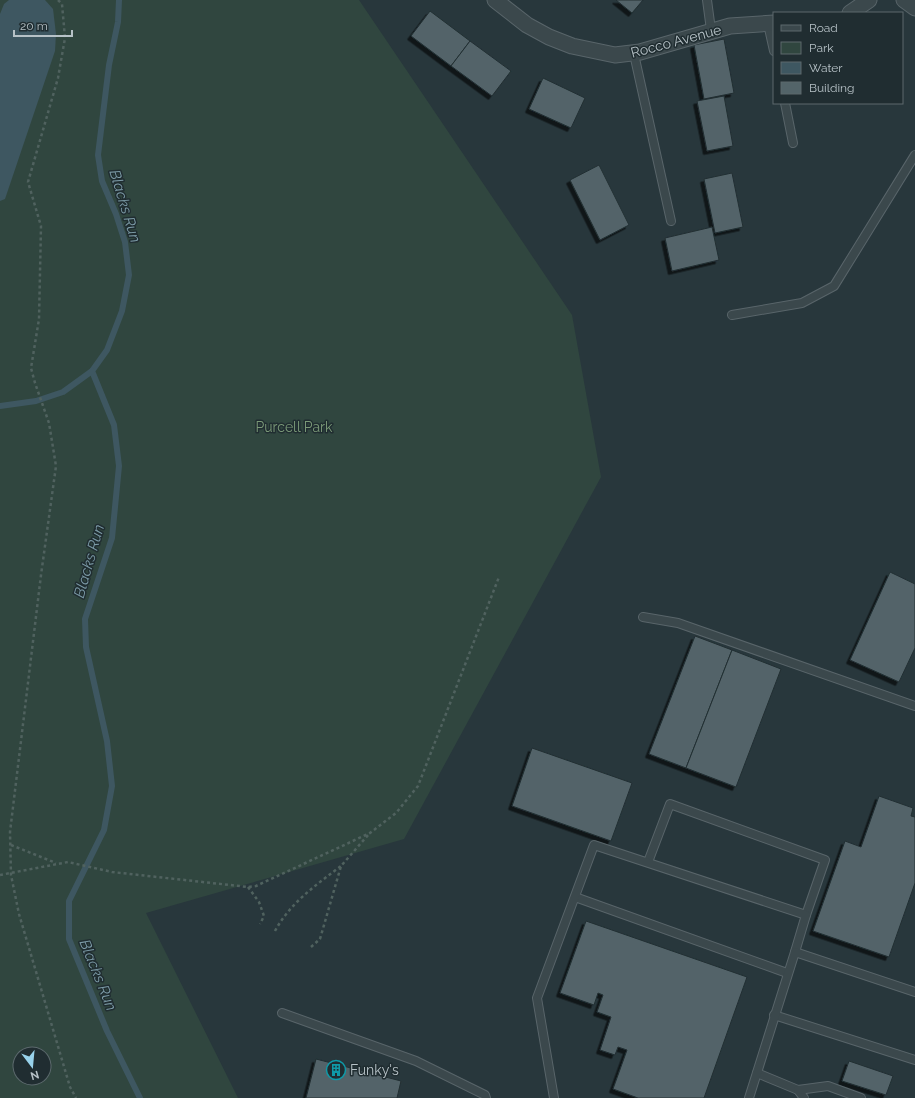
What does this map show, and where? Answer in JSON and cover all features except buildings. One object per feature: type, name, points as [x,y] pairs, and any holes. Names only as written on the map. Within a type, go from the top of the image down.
[{"type":"street","name":"Rocco Avenue","points":[[495,0],[527,25],[561,42],[604,54],[615,55],[634,54],[711,30],[736,25],[771,23]]},
{"type":"street","points":[[851,12],[869,0]]},
{"type":"street","points":[[904,0],[915,8]]},
{"type":"lane","points":[[706,0],[711,30]]},
{"type":"lane","points":[[771,23],[773,42]]},
{"type":"lane","points":[[634,54],[671,221]]},
{"type":"lane","points":[[784,104],[793,143]]},
{"type":"lane","points":[[732,315],[802,303],[834,286],[915,155]]},
{"type":"lane","points":[[642,617],[678,623],[915,706]]},
{"type":"lane","points":[[648,862],[670,804],[825,860],[787,973],[749,1098]]},
{"type":"lane","points":[[554,1098],[537,998],[594,845],[806,915]]},
{"type":"lane","points":[[574,897],[787,973]]},
{"type":"lane","points":[[795,952],[915,992]]},
{"type":"lane","points":[[282,1013],[416,1061],[485,1095],[486,1098]]},
{"type":"lane","points":[[774,1015],[915,1060]]},
{"type":"lane","points":[[757,1073],[798,1090],[828,1086],[861,1098]]},
{"type":"lane","points":[[798,1090],[804,1098]]},
{"type":"path","points":[[58,0],[62,4],[64,38],[58,78],[28,182],[41,226],[39,319],[31,368],[35,384],[49,422],[56,466],[40,582],[10,832],[10,845],[11,875],[32,964],[70,1087],[76,1098]]},
{"type":"path","points":[[275,931],[281,920],[306,893],[341,866],[370,833],[396,813],[418,786],[499,577]]},
{"type":"path","points":[[0,875],[11,875],[57,863],[68,862],[112,872],[248,887],[256,886],[370,833]]},
{"type":"path","points":[[10,845],[57,863]]},
{"type":"path","points":[[311,947],[320,939],[341,866]]},
{"type":"path","points":[[248,887],[258,902],[264,916],[260,924]]},
{"type":"green space","name":"Purcell Park","points":[[0,0],[359,0],[572,315],[601,477],[404,839],[146,913],[238,1098],[0,1098]]},
{"type":"water","points":[[9,0],[45,0],[53,9],[56,34],[55,51],[5,199],[0,201],[0,14],[4,4]]},
{"type":"waterway","name":"Blacks Run","points":[[119,0],[118,22],[109,65],[98,155],[102,181],[116,214],[125,242],[129,275],[122,311],[107,350],[92,371],[114,425],[119,466],[112,538],[85,619],[86,647],[107,741],[112,786],[104,830],[69,901],[69,939],[107,1031],[140,1098]]},
{"type":"waterway","points":[[0,406],[36,401],[63,392],[92,371]]},
{"type":"place","name":"Funky's","points":[[336,1070]]}]
